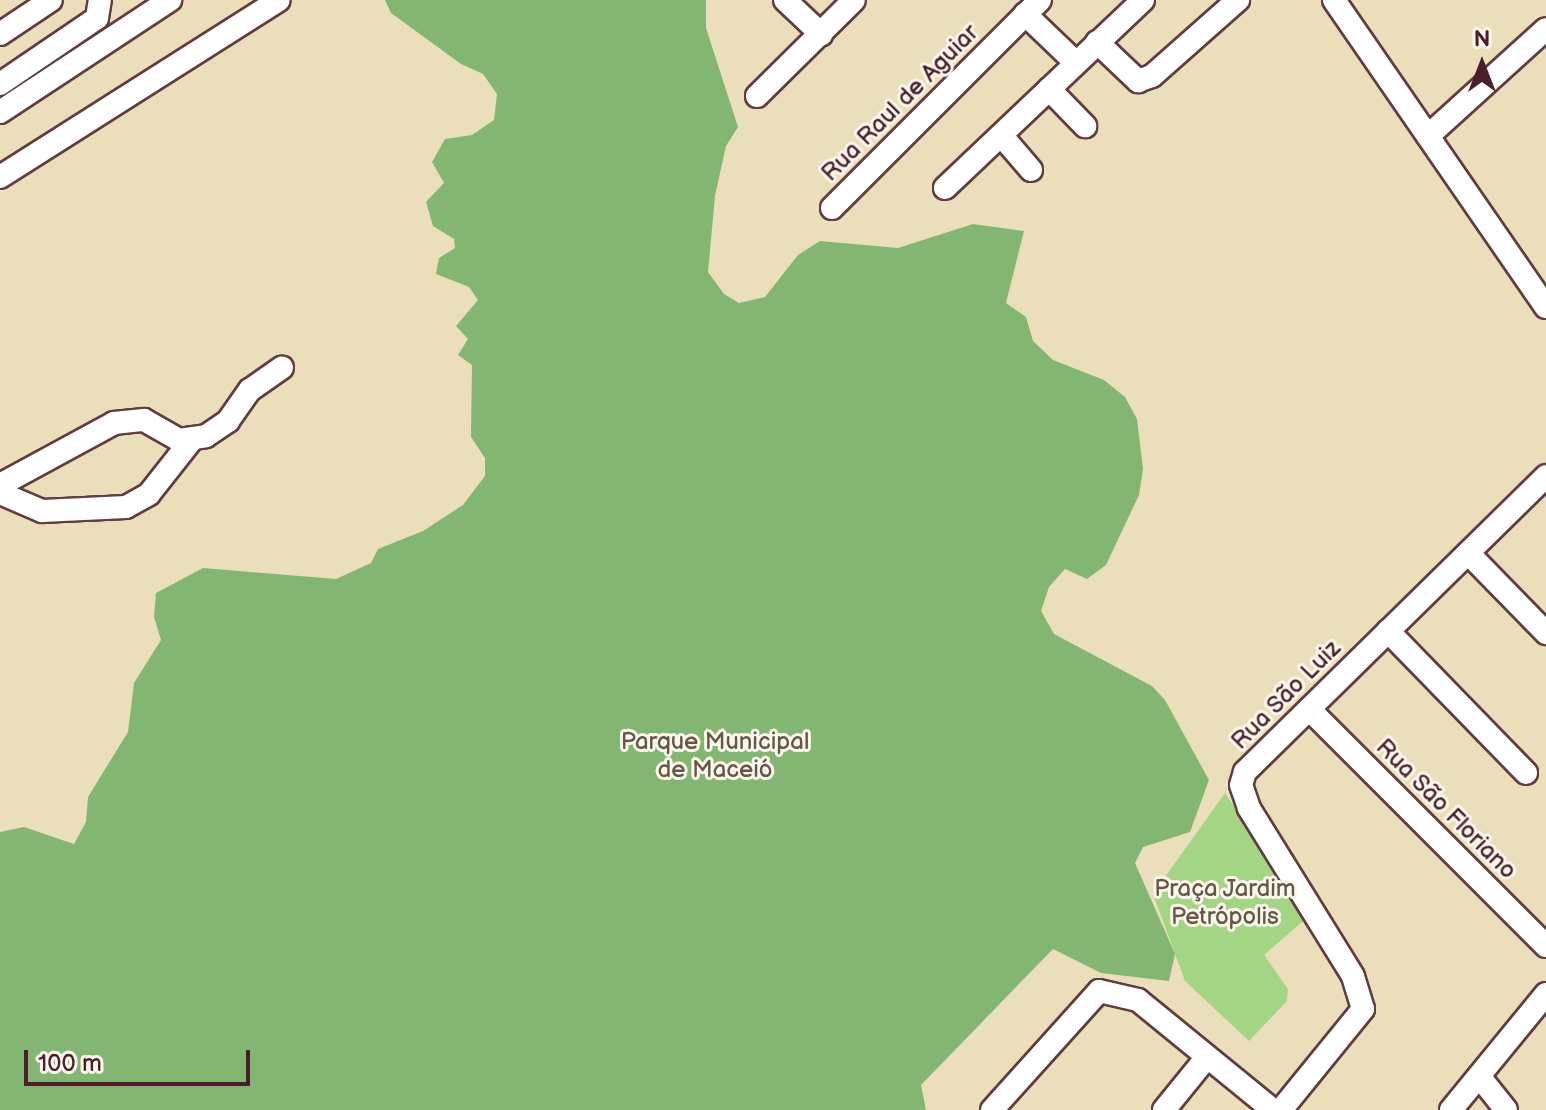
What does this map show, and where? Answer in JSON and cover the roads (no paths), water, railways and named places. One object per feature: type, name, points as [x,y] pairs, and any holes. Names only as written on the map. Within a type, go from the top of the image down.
[{"type":"street","points":[[0,34],[51,0]]},
{"type":"street","points":[[0,84],[97,18],[100,0]]},
{"type":"street","points":[[0,112],[170,0]]},
{"type":"street","points":[[785,0],[821,34]]},
{"type":"street","points":[[757,96],[854,0]]},
{"type":"street","points":[[945,188],[1143,0]]},
{"type":"street","points":[[1097,42],[1138,81],[1152,76],[1238,0]]},
{"type":"street","points":[[1334,0],[1546,307]]},
{"type":"street","points":[[0,177],[276,2]]},
{"type":"street","points":[[1033,7],[1075,62]]},
{"type":"street","name":"Rua Raul de Aguiar","points":[[832,208],[1033,7]]},
{"type":"street","points":[[1428,136],[1546,29]]},
{"type":"street","points":[[1049,89],[1085,126]]},
{"type":"street","points":[[1001,135],[1031,170]]},
{"type":"street","points":[[0,485],[114,423],[144,420],[179,440],[193,438],[228,421],[250,390],[282,368]]},
{"type":"street","points":[[0,493],[42,511],[126,507],[149,494],[179,463],[193,438]]},
{"type":"street","name":"Rua São Luiz","points":[[1281,1110],[1363,1009],[1353,976],[1249,808],[1241,785],[1252,760],[1309,709],[1546,476]]},
{"type":"street","points":[[1468,553],[1546,633]]},
{"type":"street","points":[[1388,631],[1526,773]]},
{"type":"street","name":"Rua São Floriano","points":[[1309,709],[1546,946]]},
{"type":"street","points":[[992,1110],[1099,991],[1138,1000],[1273,1110]]},
{"type":"street","points":[[1451,1110],[1546,994]]},
{"type":"street","points":[[1164,1110],[1207,1057]]},
{"type":"street","points":[[1479,1076],[1506,1110]]},
{"type":"park label","name":"Parque Municipal de Maceió","points":[[715,756]]},
{"type":"park label","name":"Praça Jardim Petrópolis","points":[[1225,903]]}]
